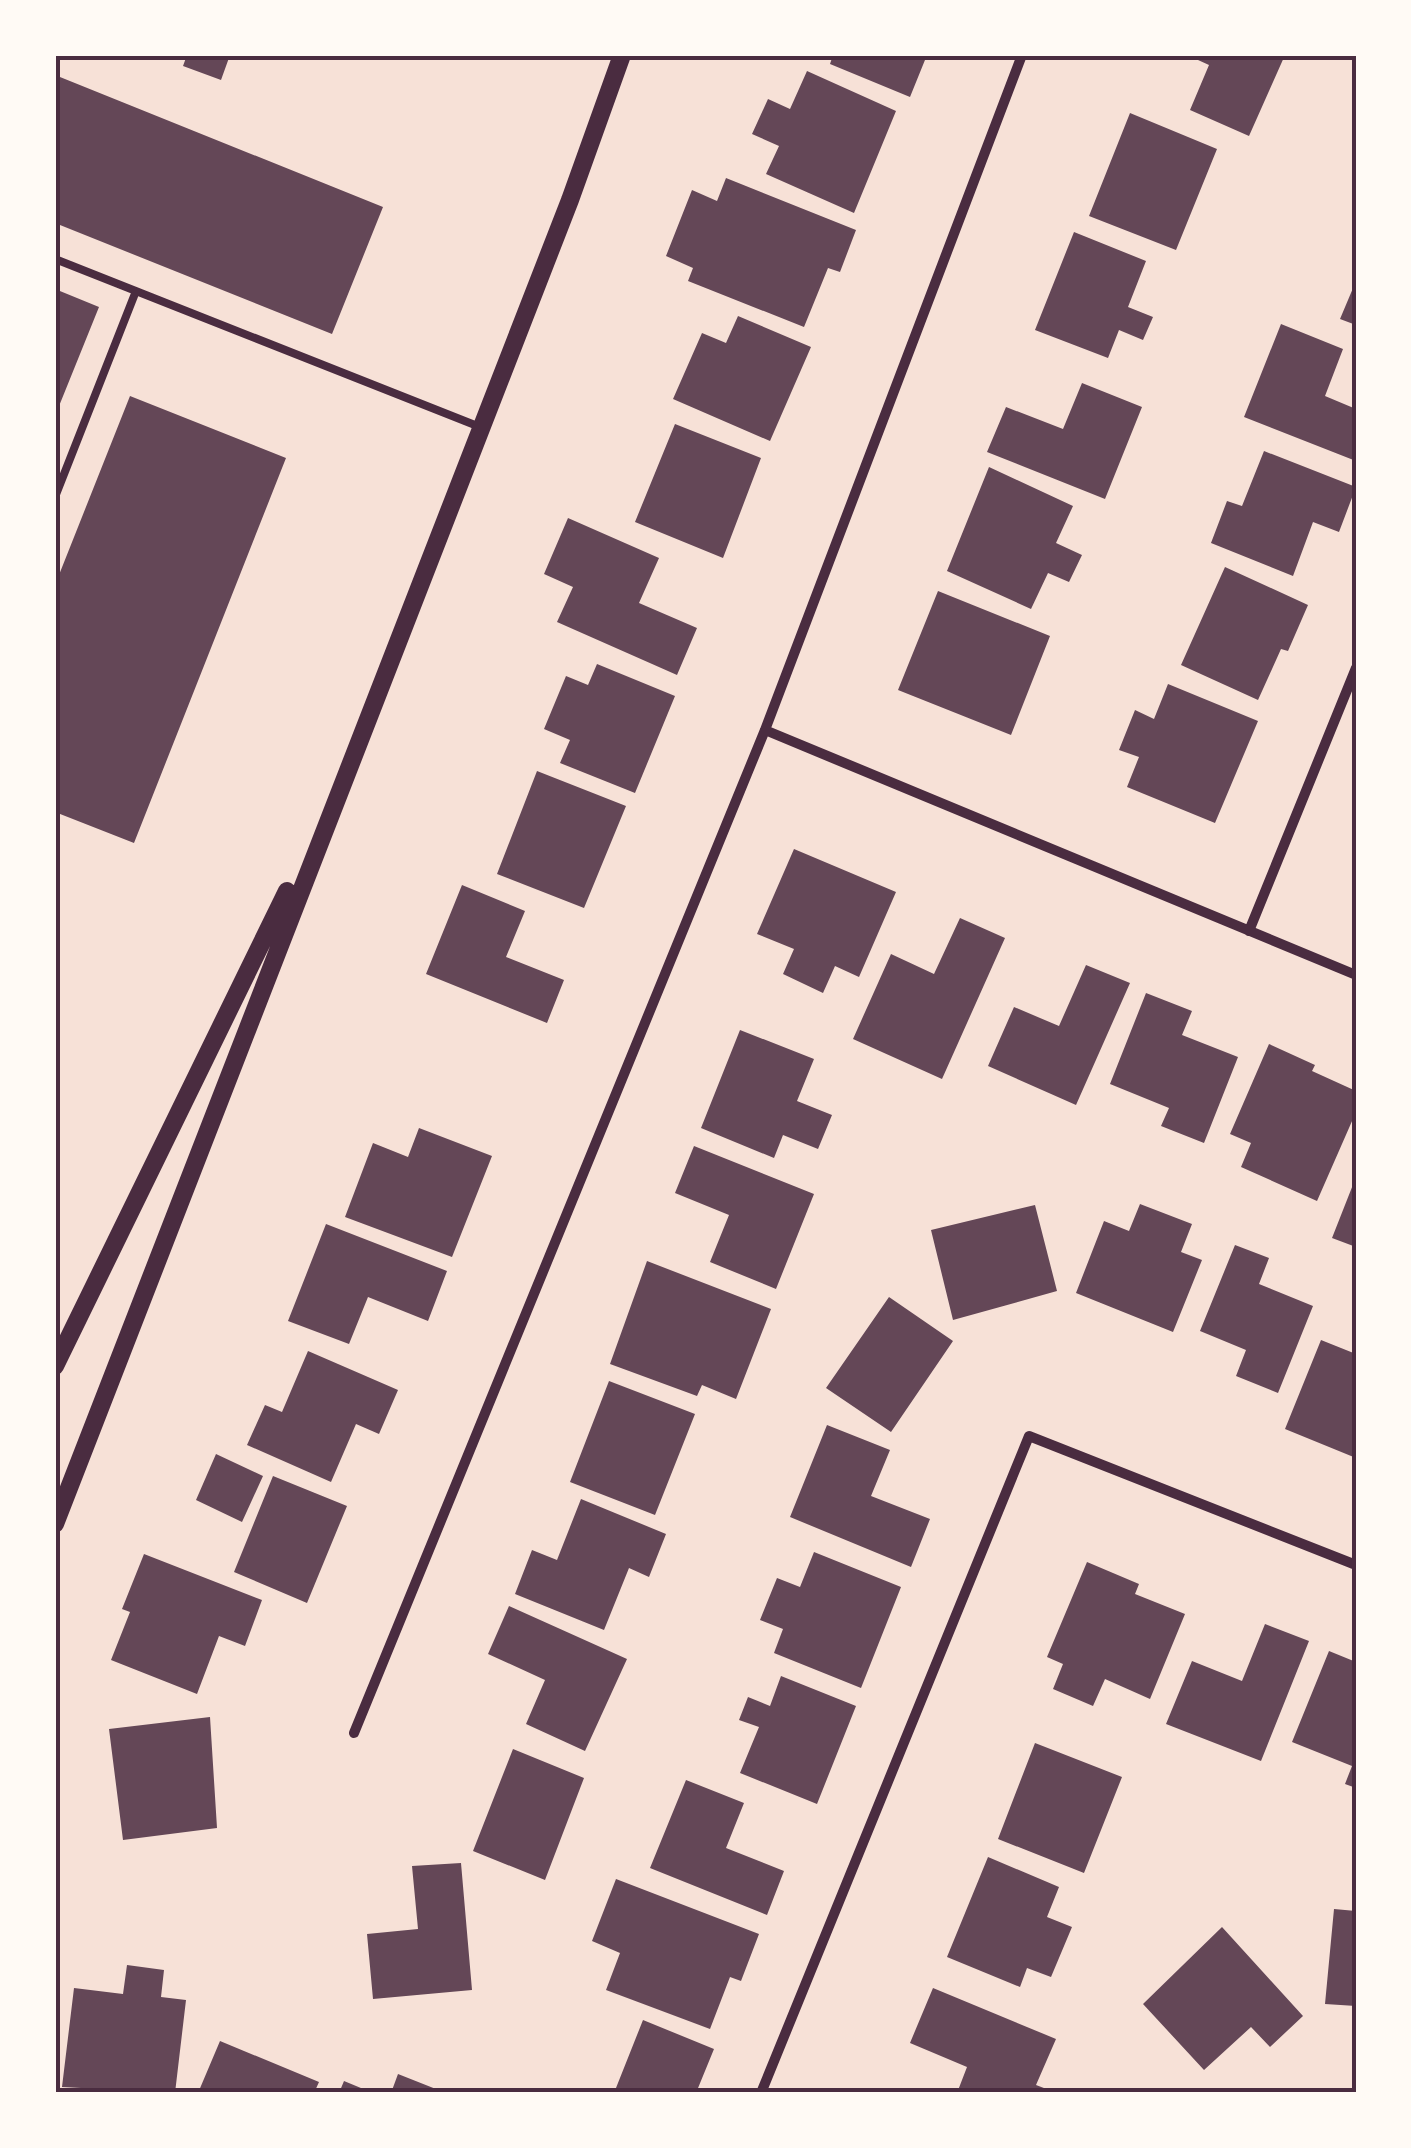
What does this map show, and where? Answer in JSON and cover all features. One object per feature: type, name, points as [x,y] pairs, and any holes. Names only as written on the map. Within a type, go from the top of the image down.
[{"type":"street","points":[[55,1524],[622,55]]},
{"type":"street","points":[[354,1732],[766,730],[1022,55]]},
{"type":"street","points":[[1249,931],[1356,668]]},
{"type":"street","points":[[766,730],[1356,975]]},
{"type":"street","points":[[55,1366],[340,783]]},
{"type":"street","points":[[760,2093],[1029,1436],[1356,1565]]},
{"type":"lane","points":[[55,259],[480,427]]},
{"type":"lane","points":[[55,498],[136,291]]},
{"type":"building","points":[[187,55],[230,55],[221,80],[183,66]]},
{"type":"building","points":[[833,55],[927,55],[910,97],[830,64]]},
{"type":"building","points":[[1187,55],[1285,55],[1249,136],[1190,110],[1209,65]]},
{"type":"building","points":[[807,71],[896,111],[854,213],[766,174],[779,146],[752,134],[768,99],[790,109]]},
{"type":"building","points":[[55,75],[383,207],[332,334],[55,223]]},
{"type":"building","points":[[1130,113],[1217,149],[1176,250],[1089,216]]},
{"type":"building","points":[[726,178],[856,230],[840,272],[828,268],[804,327],[688,281],[693,268],[666,256],[692,190],[717,201]]},
{"type":"building","points":[[1074,232],[1146,261],[1128,307],[1153,317],[1143,340],[1119,330],[1108,358],[1035,330]]},
{"type":"building","points":[[1356,281],[1356,325],[1340,319]]},
{"type":"building","points":[[55,289],[99,307],[55,416]]},
{"type":"building","points":[[738,316],[811,347],[770,441],[673,399],[702,333],[726,343]]},
{"type":"building","points":[[1281,324],[1343,349],[1325,396],[1356,409],[1356,461],[1244,417]]},
{"type":"building","points":[[1082,383],[1142,407],[1105,499],[987,452],[1006,407],[1063,429]]},
{"type":"building","points":[[130,396],[286,458],[134,843],[55,812],[55,585]]},
{"type":"building","points":[[675,424],[761,458],[723,558],[635,522]]},
{"type":"building","points":[[1264,451],[1356,487],[1339,532],[1313,522],[1293,576],[1211,543],[1227,501],[1242,506]]},
{"type":"building","points":[[989,467],[1073,506],[1056,543],[1082,555],[1069,582],[1048,573],[1031,609],[947,571]]},
{"type":"building","points":[[568,518],[659,558],[639,603],[697,628],[677,675],[557,622],[573,587],[544,574]]},
{"type":"building","points":[[1225,567],[1308,605],[1288,651],[1281,649],[1258,700],[1181,665]]},
{"type":"building","points":[[938,591],[1050,636],[1011,735],[898,690]]},
{"type":"building","points":[[597,664],[675,696],[635,793],[560,763],[570,740],[544,729],[566,676],[588,685]]},
{"type":"building","points":[[1168,684],[1258,721],[1215,823],[1127,787],[1139,757],[1119,750],[1135,710],[1154,719]]},
{"type":"building","points":[[537,771],[626,806],[584,908],[497,874]]},
{"type":"building","points":[[794,849],[896,892],[859,977],[835,966],[823,993],[783,974],[794,949],[757,934]]},
{"type":"building","points":[[462,885],[525,911],[506,957],[564,980],[547,1023],[426,974]]},
{"type":"building","points":[[960,918],[1005,938],[942,1079],[853,1039],[891,954],[934,974]]},
{"type":"building","points":[[1086,965],[1130,983],[1076,1105],[988,1066],[1014,1007],[1059,1026]]},
{"type":"building","points":[[1146,993],[1192,1011],[1182,1035],[1238,1057],[1204,1143],[1161,1126],[1169,1108],[1110,1084]]},
{"type":"building","points":[[740,1030],[814,1059],[797,1101],[832,1115],[818,1149],[783,1135],[774,1158],[701,1128]]},
{"type":"building","points":[[1269,1044],[1315,1065],[1312,1071],[1356,1091],[1356,1112],[1317,1201],[1241,1167],[1251,1143],[1230,1134]]},
{"type":"building","points":[[419,1128],[492,1156],[452,1257],[345,1217],[373,1143],[408,1157]]},
{"type":"building","points":[[694,1146],[814,1194],[776,1289],[710,1262],[729,1215],[675,1193]]},
{"type":"building","points":[[1356,1177],[1356,1247],[1332,1238]]},
{"type":"building","points":[[1140,1204],[1192,1224],[1181,1252],[1202,1260],[1173,1332],[1076,1293],[1104,1221],[1129,1231]]},
{"type":"building","points":[[1035,1205],[1057,1291],[953,1320],[931,1230]]},
{"type":"building","points":[[326,1224],[447,1271],[428,1321],[368,1297],[349,1344],[288,1321]]},
{"type":"building","points":[[1235,1245],[1269,1258],[1259,1284],[1313,1306],[1278,1393],[1236,1376],[1246,1350],[1200,1331]]},
{"type":"building","points":[[647,1261],[771,1309],[736,1399],[702,1385],[697,1396],[610,1364]]},
{"type":"building","points":[[889,1297],[953,1341],[891,1432],[826,1388]]},
{"type":"building","points":[[1321,1340],[1356,1354],[1356,1458],[1285,1429]]},
{"type":"building","points":[[308,1351],[398,1390],[379,1434],[356,1424],[331,1482],[247,1445],[265,1405],[282,1412]]},
{"type":"building","points":[[609,1381],[695,1414],[655,1515],[570,1482]]},
{"type":"building","points":[[827,1425],[890,1450],[871,1496],[930,1519],[911,1567],[790,1517]]},
{"type":"building","points":[[216,1454],[263,1476],[242,1522],[196,1500]]},
{"type":"building","points":[[273,1476],[347,1506],[307,1603],[234,1572]]},
{"type":"building","points":[[581,1499],[666,1534],[649,1577],[629,1568],[604,1630],[515,1594],[532,1550],[557,1560]]},
{"type":"building","points":[[814,1552],[901,1587],[861,1688],[774,1653],[783,1629],[760,1620],[777,1578],[800,1587]]},
{"type":"building","points":[[144,1554],[262,1600],[245,1646],[219,1636],[197,1694],[111,1660],[130,1612],[122,1609]]},
{"type":"building","points":[[1087,1562],[1139,1584],[1135,1594],[1185,1614],[1150,1699],[1105,1679],[1093,1706],[1053,1689],[1063,1664],[1047,1657]]},
{"type":"building","points":[[509,1606],[627,1659],[585,1751],[526,1724],[545,1680],[488,1654]]},
{"type":"building","points":[[1265,1624],[1309,1641],[1261,1761],[1166,1724],[1192,1661],[1242,1681]]},
{"type":"building","points":[[1329,1651],[1356,1662],[1356,1788],[1345,1784],[1352,1766],[1292,1742]]},
{"type":"building","points":[[781,1676],[856,1706],[817,1804],[740,1773],[759,1727],[739,1720],[748,1697],[770,1706]]},
{"type":"building","points":[[210,1717],[217,1828],[123,1840],[109,1729]]},
{"type":"building","points":[[1035,1743],[1122,1777],[1084,1873],[998,1839]]},
{"type":"building","points":[[513,1749],[584,1778],[545,1880],[473,1851]]},
{"type":"building","points":[[686,1780],[744,1803],[726,1848],[784,1871],[767,1915],[650,1868]]},
{"type":"building","points":[[988,1857],[1059,1887],[1047,1917],[1072,1927],[1051,1977],[1027,1968],[1020,1987],[947,1957]]},
{"type":"building","points":[[461,1863],[472,1990],[373,1999],[367,1934],[418,1929],[412,1866]]},
{"type":"building","points":[[616,1879],[759,1934],[741,1981],[730,1977],[710,2029],[606,1990],[620,1953],[592,1941]]},
{"type":"building","points":[[1334,1909],[1356,1911],[1356,2006],[1325,2004]]},
{"type":"building","points":[[1222,1927],[1303,2016],[1270,2047],[1251,2027],[1204,2070],[1143,2004]]},
{"type":"building","points":[[127,1965],[164,1970],[161,1997],[186,2000],[175,2093],[62,2087],[74,1988],[123,1994]]},
{"type":"building","points":[[933,1988],[1056,2039],[1036,2085],[1057,2093],[957,2093],[967,2067],[910,2043]]},
{"type":"building","points":[[643,2020],[714,2049],[696,2093],[614,2093]]},
{"type":"building","points":[[220,2041],[319,2082],[314,2093],[198,2093]]},
{"type":"building","points":[[398,2074],[446,2093],[391,2093]]},
{"type":"building","points":[[344,2081],[373,2093],[339,2093]]}]
